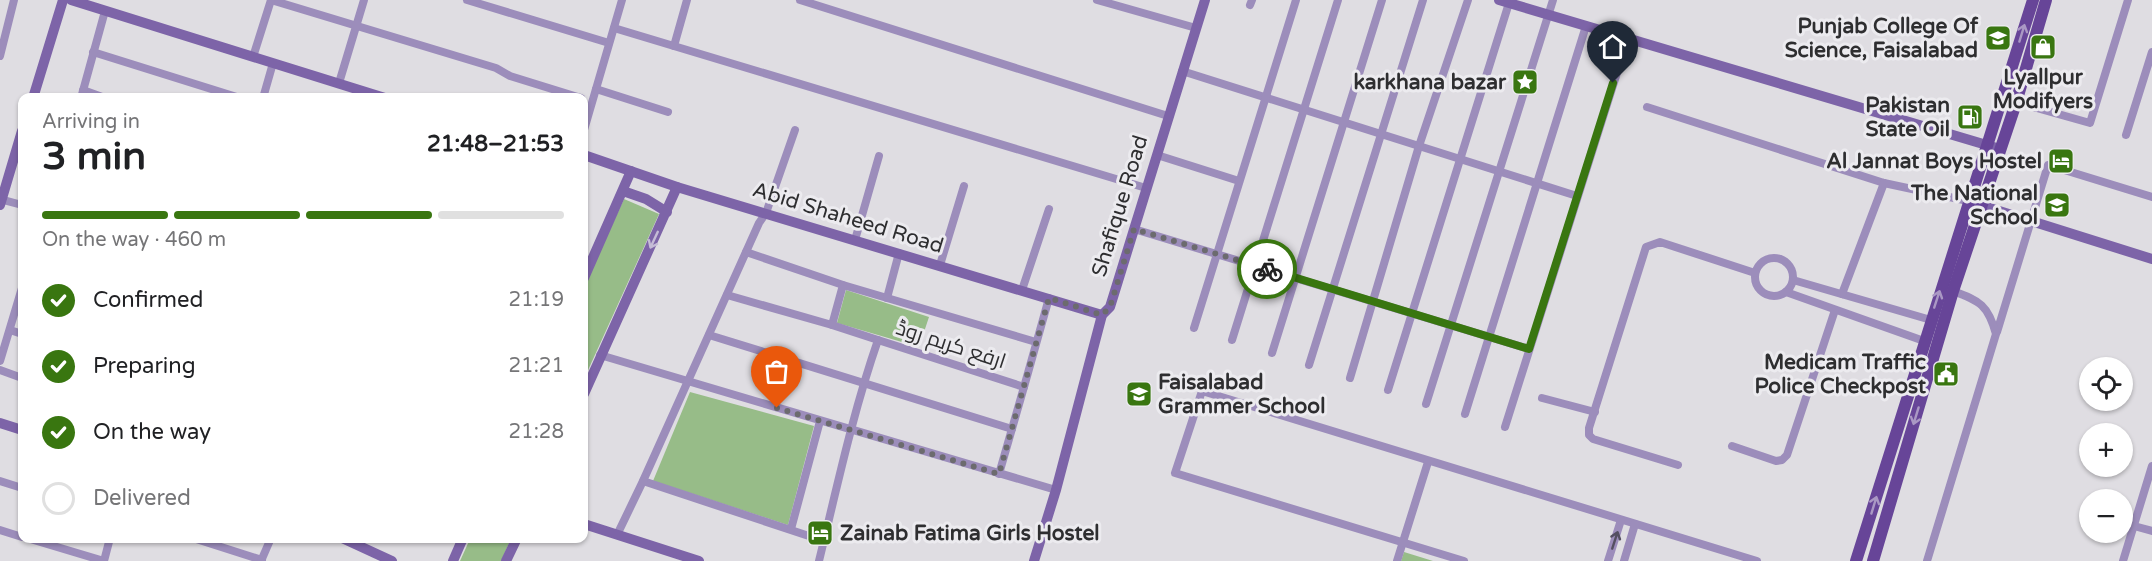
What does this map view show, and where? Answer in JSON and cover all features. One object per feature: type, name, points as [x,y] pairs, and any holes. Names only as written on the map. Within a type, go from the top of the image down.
[{"type":"main road","points":[[1856,561],[1930,320],[1994,147],[2033,0]]},
{"type":"main road","points":[[1994,147],[2016,102],[2046,0]]},
{"type":"main road","points":[[1873,561],[1953,291],[1975,203]]},
{"type":"street","points":[[0,56],[4,23],[14,0]]},
{"type":"street","points":[[35,93],[63,0]]},
{"type":"street","points":[[70,0],[88,3],[105,11],[370,93]]},
{"type":"street","points":[[253,57],[271,0],[496,68],[510,76],[566,93]]},
{"type":"street","points":[[339,83],[364,0]]},
{"type":"street","points":[[467,0],[609,43]]},
{"type":"street","points":[[588,116],[622,0]]},
{"type":"street","points":[[674,46],[687,0]]},
{"type":"street","points":[[800,0],[1168,116]]},
{"type":"street","points":[[1097,0],[1196,28]]},
{"type":"street","name":"Shafique Road","points":[[1034,561],[1056,490],[1102,315],[1110,307],[1204,0]]},
{"type":"street","points":[[1194,328],[1296,0]]},
{"type":"street","points":[[1232,340],[1338,0]]},
{"type":"street","points":[[1272,353],[1382,0]]},
{"type":"street","points":[[1309,365],[1423,0]]},
{"type":"street","points":[[1350,378],[1419,146],[1468,0]]},
{"type":"street","points":[[1426,404],[1553,0]]},
{"type":"street","points":[[2016,102],[2090,123],[2128,0]]},
{"type":"street","points":[[1388,390],[1461,159],[1504,2],[1994,147]]},
{"type":"street","points":[[82,93],[105,11]]},
{"type":"street","points":[[1465,414],[1586,26]]},
{"type":"street","points":[[614,28],[1146,188]]},
{"type":"street","points":[[1505,427],[1628,38]]},
{"type":"street","points":[[93,52],[224,93]]},
{"type":"street","points":[[2126,135],[2152,52]]},
{"type":"street","points":[[264,93],[273,63]]},
{"type":"street","points":[[1182,71],[1577,196]]},
{"type":"street","points":[[596,89],[668,112]]},
{"type":"street","points":[[588,100],[592,101]]},
{"type":"street","points":[[1647,106],[1884,183],[1975,203],[2152,259]]},
{"type":"street","points":[[617,535],[644,481],[759,223],[766,213],[795,130]]},
{"type":"street","points":[[18,144],[1,201],[18,205]]},
{"type":"street","points":[[1157,155],[1239,181]]},
{"type":"street","name":"Abid Shaheed Road","points":[[588,156],[677,187],[1102,315]]},
{"type":"street","points":[[855,240],[879,156]]},
{"type":"street","points":[[1927,561],[2048,165],[2152,196]]},
{"type":"street","points":[[588,269],[631,171]]},
{"type":"street","points":[[1842,294],[1884,183]]},
{"type":"street","points":[[940,266],[964,186]]},
{"type":"street","points":[[588,381],[677,187]]},
{"type":"street","points":[[623,191],[646,199],[667,212]]},
{"type":"street","points":[[1022,290],[1049,209]]},
{"type":"street","points":[[1134,229],[1529,349]]},
{"type":"street","points":[[1678,465],[1593,439],[1589,435],[1589,428],[1646,247],[1660,242],[1755,273]]},
{"type":"street","points":[[746,252],[843,285],[1036,342]]},
{"type":"street","points":[[887,298],[899,253]]},
{"type":"street","points":[[1777,258],[1786,262],[1793,279],[1786,292],[1777,296],[1768,295],[1760,290],[1755,273],[1760,264],[1768,259],[1777,258]]},
{"type":"street","points":[[1793,279],[1930,320]]},
{"type":"street","points":[[832,325],[843,285]]},
{"type":"street","points":[[1953,291],[1980,301],[1992,317],[1996,334]]},
{"type":"street","points":[[1786,292],[1924,341]]},
{"type":"street","points":[[727,294],[878,340]]},
{"type":"street","points":[[1024,387],[1049,298]]},
{"type":"street","points":[[0,361],[18,303]]},
{"type":"street","points":[[1732,446],[1776,461],[1782,460],[1787,455],[1835,310]]},
{"type":"street","points":[[10,330],[18,332]]},
{"type":"street","points":[[709,335],[1012,429]]},
{"type":"street","name":"ارفع کریم روڈ","points":[[819,561],[862,383],[878,340],[1024,387],[999,474]]},
{"type":"street","points":[[600,355],[1056,490]]},
{"type":"street","points":[[0,370],[18,377]]},
{"type":"street","points":[[1464,561],[1175,473],[1202,391],[1757,561]]},
{"type":"street","points":[[1542,398],[1595,412]]},
{"type":"street","points":[[791,529],[820,421]]},
{"type":"street","points":[[0,423],[18,429]]},
{"type":"street","points":[[1397,561],[1428,462]]},
{"type":"street","points":[[2123,561],[2152,466]]},
{"type":"street","points":[[0,481],[18,487]]},
{"type":"street","points":[[644,481],[824,541]]},
{"type":"street","points":[[1608,561],[1622,520]]},
{"type":"street","points":[[1624,561],[1635,524]]},
{"type":"street","points":[[588,525],[692,560]]},
{"type":"street","points":[[2134,526],[2152,531]]},
{"type":"street","points":[[0,530],[18,536]]},
{"type":"street","points":[[44,543],[104,561],[109,543]]},
{"type":"street","points":[[209,543],[262,560],[270,543]]},
{"type":"street","points":[[365,543],[392,561]]},
{"type":"street","points":[[453,561],[461,543]]},
{"type":"street","points":[[506,561],[515,543]]},
{"type":"street","points":[[1724,561],[1727,552]]},
{"type":"green space","points":[[624,199],[659,214],[588,370],[588,277]]},
{"type":"green space","points":[[846,290],[929,317],[919,347],[837,323]]},
{"type":"green space","points":[[690,392],[814,426],[788,525],[653,481]]},
{"type":"green space","points":[[468,543],[509,543],[501,561],[460,561]]},
{"type":"green space","points":[[1404,552],[1433,561],[1401,561]]},
{"type":"way so far","points":[[777,408],[999,474],[1049,298],[1102,315],[1110,307],[1134,229],[1267,269]]},
{"type":"place","name":"Punjab College Of Science, Faisalabad","points":[[1998,38]]},
{"type":"place","name":"Lyallpur Modifyers","points":[[2043,47]]},
{"type":"place","name":"karkhana bazar","points":[[1525,82]]},
{"type":"place","name":"Pakistan State Oil","points":[[1970,117]]},
{"type":"place","name":"Al Jannat Boys Hostel","points":[[2061,161]]},
{"type":"place","name":"The National School","points":[[2057,205]]},
{"type":"place","name":"Medicam Traffic Police Checkpost","points":[[1946,374]]},
{"type":"place","name":"Faisalabad Grammer School","points":[[1139,394]]},
{"type":"place","name":"Zainab Fatima Girls Hostel","points":[[820,533]]},
{"type":"route","points":[[1267,269],[1529,349],[1613,83]]}]
